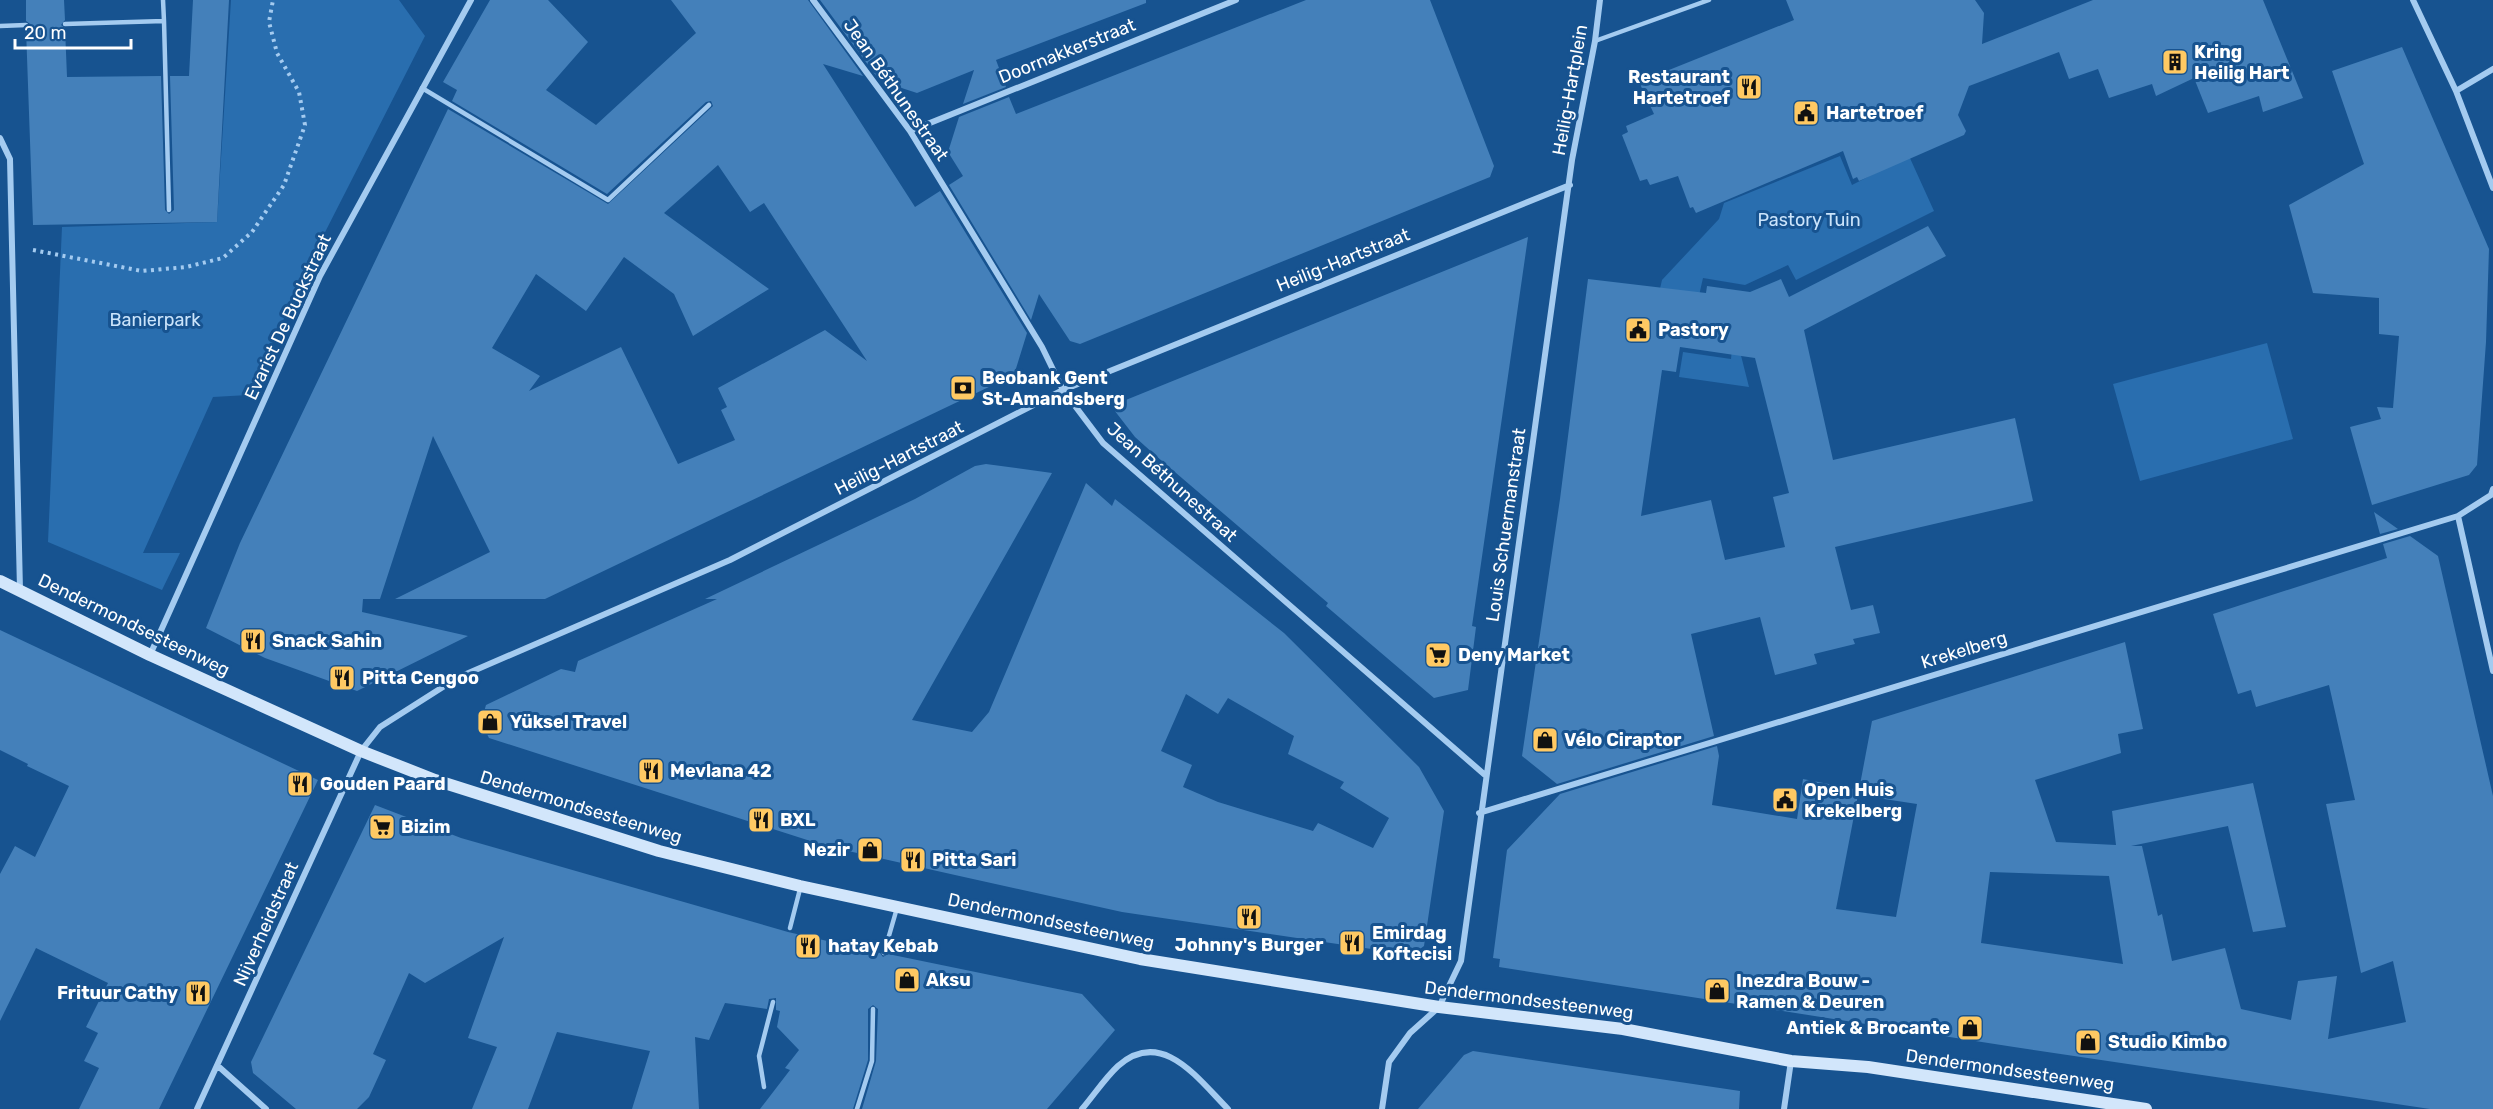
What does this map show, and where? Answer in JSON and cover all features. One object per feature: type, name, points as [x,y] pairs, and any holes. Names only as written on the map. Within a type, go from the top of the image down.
[{"type":"main road","name":"Dendermondsesteenweg","points":[[0,581],[150,655],[361,751],[526,811],[659,851],[800,886],[1140,959],[1439,1007],[1623,1029],[1791,1061],[1868,1067],[2146,1109]]},
{"type":"street","name":"Evarist De Buckstraat","points":[[150,655],[321,276],[471,0]]},
{"type":"street","name":"Jean Béthunestraat","points":[[813,0],[910,130],[1042,347],[1064,390],[1103,443],[1485,775]]},
{"type":"street","name":"Doornakkerstraat","points":[[910,130],[1236,0]]},
{"type":"street","name":"Heilig-Hartplein","points":[[1570,185],[1600,0]]},
{"type":"street","points":[[2413,0],[2456,91],[2493,188]]},
{"type":"street","points":[[2456,91],[2493,69]]},
{"type":"street","points":[[0,138],[10,159],[20,591]]},
{"type":"street","name":"Heilig-Hartstraat","points":[[361,751],[380,727],[457,678],[730,560],[1064,390],[1570,185]]},
{"type":"street","name":"Louis Schuermanstraat","points":[[1439,1007],[1461,961],[1479,813],[1570,185]]},
{"type":"street","name":"Krekelberg","points":[[1479,813],[2458,516],[2491,495],[2493,489]]},
{"type":"street","points":[[2458,516],[2493,671]]},
{"type":"street","name":"Nijverheidstraat","points":[[197,1109],[361,751]]},
{"type":"street","points":[[1382,1109],[1389,1062],[1410,1033],[1439,1007]]},
{"type":"street","points":[[1082,1109],[1117,1066],[1136,1053],[1157,1051],[1176,1059],[1228,1109]]},
{"type":"street","points":[[1784,1109],[1791,1061]]},
{"type":"street","points":[[218,1066],[266,1109]]},
{"type":"lane","points":[[163,0],[169,210]]},
{"type":"lane","points":[[1595,41],[1697,2],[1709,0]]},
{"type":"lane","points":[[65,24],[164,21]]},
{"type":"lane","points":[[0,26],[26,25]]},
{"type":"lane","points":[[422,88],[608,200],[709,105]]},
{"type":"lane","points":[[790,928],[800,886]]},
{"type":"lane","points":[[885,953],[897,908]]},
{"type":"lane","points":[[764,1087],[759,1056],[773,1002]]},
{"type":"lane","points":[[857,1109],[872,1061],[873,1009]]},
{"type":"path","points":[[12,246],[142,271],[186,267],[223,258],[252,232],[284,185],[305,125],[299,92],[277,53],[270,22],[273,0]]},
{"type":"green space","name":"Banierpark","points":[[231,0],[399,0],[425,36],[319,244],[248,395],[213,397],[143,553],[180,553],[162,590],[48,542],[62,227],[217,222]]},
{"type":"green space","name":"Pastory Tuin","points":[[1840,156],[1852,185],[1909,156],[1934,211],[1796,280],[1788,265],[1745,285],[1703,278],[1698,300],[1659,293],[1662,280],[1719,219],[1724,203]]},
{"type":"green space","points":[[1734,328],[1749,387],[1679,377],[1683,352],[1731,359]]},
{"type":"green space","points":[[2267,343],[2293,439],[2140,481],[2113,384]]},
{"type":"building","points":[[26,0],[64,0],[65,20],[61,25],[65,28],[67,77],[161,76],[165,210],[169,214],[174,210],[170,76],[189,76],[193,0],[229,0],[217,222],[33,225],[26,29],[30,24],[26,21]]},
{"type":"building","points":[[490,0],[548,0],[588,42],[546,90],[596,125],[696,33],[671,0],[808,0],[863,76],[823,64],[915,207],[940,191],[1027,333],[1014,375],[545,599],[395,599],[490,552],[433,436],[380,599],[363,599],[362,612],[468,636],[357,691],[265,658],[206,628],[240,543],[448,109],[608,204],[713,106],[711,101],[706,102],[607,194],[452,101],[457,90],[443,82]],"holes":[[[718,165],[750,212],[764,203],[867,361],[825,330],[718,388],[727,407],[721,410],[735,440],[678,464],[621,347],[529,391],[540,376],[492,348],[536,274],[586,311],[624,257],[674,294],[693,336],[769,289],[664,213]]]},
{"type":"building","points":[[820,0],[1146,0],[1146,3],[996,60],[1006,87],[963,104],[974,70],[917,93],[880,81]]},
{"type":"building","points":[[1306,0],[1430,0],[1494,166],[1490,177],[1080,344],[1070,341],[1039,294],[1031,320],[949,185],[963,176],[948,152],[959,117],[1009,97],[1016,114]]},
{"type":"building","name":"Hartetroef","points":[[1786,0],[1975,0],[1984,13],[1982,44],[2093,0],[2263,0],[2303,98],[2263,112],[2259,96],[2208,113],[2194,78],[2156,96],[2152,84],[2109,98],[2098,69],[2069,79],[2059,52],[1969,86],[1958,115],[1966,131],[1964,135],[1859,181],[1857,177],[1853,179],[1843,151],[1696,213],[1693,207],[1690,208],[1678,176],[1650,185],[1647,179],[1640,181],[1622,135],[1628,132],[1626,126],[1654,114],[1639,82],[1794,20]]},
{"type":"building","points":[[2402,47],[2489,249],[2486,342],[2477,465],[2469,475],[2372,505],[2350,427],[2381,419],[2377,407],[2393,408],[2399,336],[2379,334],[2379,298],[2313,293],[2289,205],[2364,164],[2332,71]]},
{"type":"building","points":[[1928,226],[1946,256],[1804,330],[1833,460],[2015,418],[2033,501],[1835,547],[1851,610],[1873,605],[1880,633],[1853,639],[1855,644],[1814,654],[1817,664],[1775,675],[1760,617],[1691,634],[1714,736],[1557,784],[1522,756],[1560,499],[1588,279],[1706,293],[1707,286],[1750,292],[1781,279],[1789,297]],"holes":[[[1680,347],[1755,358],[1789,493],[1773,497],[1785,547],[1725,560],[1711,500],[1641,516],[1662,370],[1676,372]]]},
{"type":"building","points":[[1528,237],[1472,626],[1476,627],[1468,690],[1434,698],[1326,606],[1328,603],[1135,437],[1111,406]]},
{"type":"building","points":[[986,464],[1052,473],[912,720],[972,732],[989,712],[1086,483],[1112,506],[1115,499],[1284,633],[1419,767],[1444,811],[1424,946],[1412,955],[1122,912],[955,875],[826,846],[489,738],[481,722],[486,705],[561,669],[575,672],[578,661],[717,599],[705,599],[915,499],[975,466]],"holes":[[[1186,694],[1218,714],[1228,698],[1294,736],[1288,754],[1344,782],[1340,788],[1389,818],[1373,848],[1318,823],[1313,831],[1218,802],[1183,787],[1192,765],[1161,751]]]},
{"type":"building","points":[[2374,512],[2398,529],[2380,534]]},
{"type":"building","points":[[2410,536],[2438,556],[2493,796],[2493,1109],[2430,1109],[2014,1047],[1499,967],[1500,959],[1493,958],[1507,850],[1560,794],[1717,746],[1719,756],[1712,805],[1797,819],[1803,779],[1859,790],[1872,721],[2125,642],[2143,729],[2118,734],[2121,753],[2035,780],[2056,842],[2116,845],[2112,811],[2253,783],[2286,927],[2253,932],[2228,826],[2131,846],[2142,846],[2158,916],[2162,914],[2172,961],[2225,948],[2241,1009],[2291,1020],[2298,981],[2337,976],[2328,1039],[2406,1022],[2393,961],[2361,973],[2326,804],[2355,800],[2329,685],[2256,707],[2251,690],[2238,694],[2213,614],[2387,558],[2383,544]],"holes":[[[1858,795],[1917,804],[1896,917],[1836,909]],[[1990,872],[2109,876],[2123,964],[1981,943]]]},
{"type":"building","points":[[0,630],[318,780],[159,1109],[79,1109],[99,1068],[84,1061],[98,1033],[86,1027],[108,983],[36,948],[0,1021],[0,874],[15,846],[35,857],[69,786],[0,750]]},
{"type":"building","points":[[375,805],[461,838],[788,932],[880,953],[883,957],[888,954],[1082,994],[1115,1030],[1047,1109],[862,1109],[876,1061],[878,1009],[873,1005],[868,1009],[868,1060],[853,1109],[760,1109],[790,1070],[785,1068],[799,1050],[777,1027],[780,1011],[776,1010],[776,998],[769,999],[767,1009],[725,1003],[709,1040],[695,1037],[699,1109],[632,1109],[650,1051],[557,1032],[528,1109],[472,1109],[497,1047],[468,1038],[504,937],[425,983],[409,973],[373,1054],[386,1060],[369,1097],[357,1109],[296,1109],[253,1073],[251,1062]]},
{"type":"building","points":[[1473,1051],[1740,1091],[1739,1109],[1418,1109],[1464,1055]]},
{"type":"place","name":"Kring Heilig Hart","points":[[2175,62]]},
{"type":"place","name":"Restaurant Hartetroef","points":[[1749,87]]},
{"type":"place","name":"Hartetroef","points":[[1806,113]]},
{"type":"place","name":"Pastory","points":[[1638,330]]},
{"type":"place","name":"Beobank Gent St-Amandsberg","points":[[963,388]]},
{"type":"place","name":"Snack Sahin","points":[[253,641]]},
{"type":"place","name":"Deny Market","points":[[1438,655]]},
{"type":"place","name":"Pitta Cengoo","points":[[342,678]]},
{"type":"place","name":"Yüksel Travel","points":[[490,722]]},
{"type":"place","name":"Vélo Ciraptor","points":[[1545,740]]},
{"type":"place","name":"Mevlana 42","points":[[651,771]]},
{"type":"place","name":"Gouden Paard","points":[[300,784]]},
{"type":"place","name":"Open Huis Krekelberg","points":[[1785,800]]},
{"type":"place","name":"BXL","points":[[761,820]]},
{"type":"place","name":"Bizim","points":[[382,827]]},
{"type":"place","name":"Nezir","points":[[870,850]]},
{"type":"place","name":"Pitta Sari","points":[[913,860]]},
{"type":"place","name":"Johnny's Burger","points":[[1249,917]]},
{"type":"place","name":"Emirdag Koftecisi","points":[[1352,943]]},
{"type":"place","name":"hatay Kebab","points":[[808,946]]},
{"type":"place","name":"Aksu","points":[[907,980]]},
{"type":"place","name":"Inezdra Bouw - Ramen & Deuren","points":[[1717,991]]},
{"type":"place","name":"Frituur Cathy","points":[[198,993]]},
{"type":"place","name":"Antiek & Brocante","points":[[1970,1028]]},
{"type":"place","name":"Studio Kimbo","points":[[2088,1042]]}]
